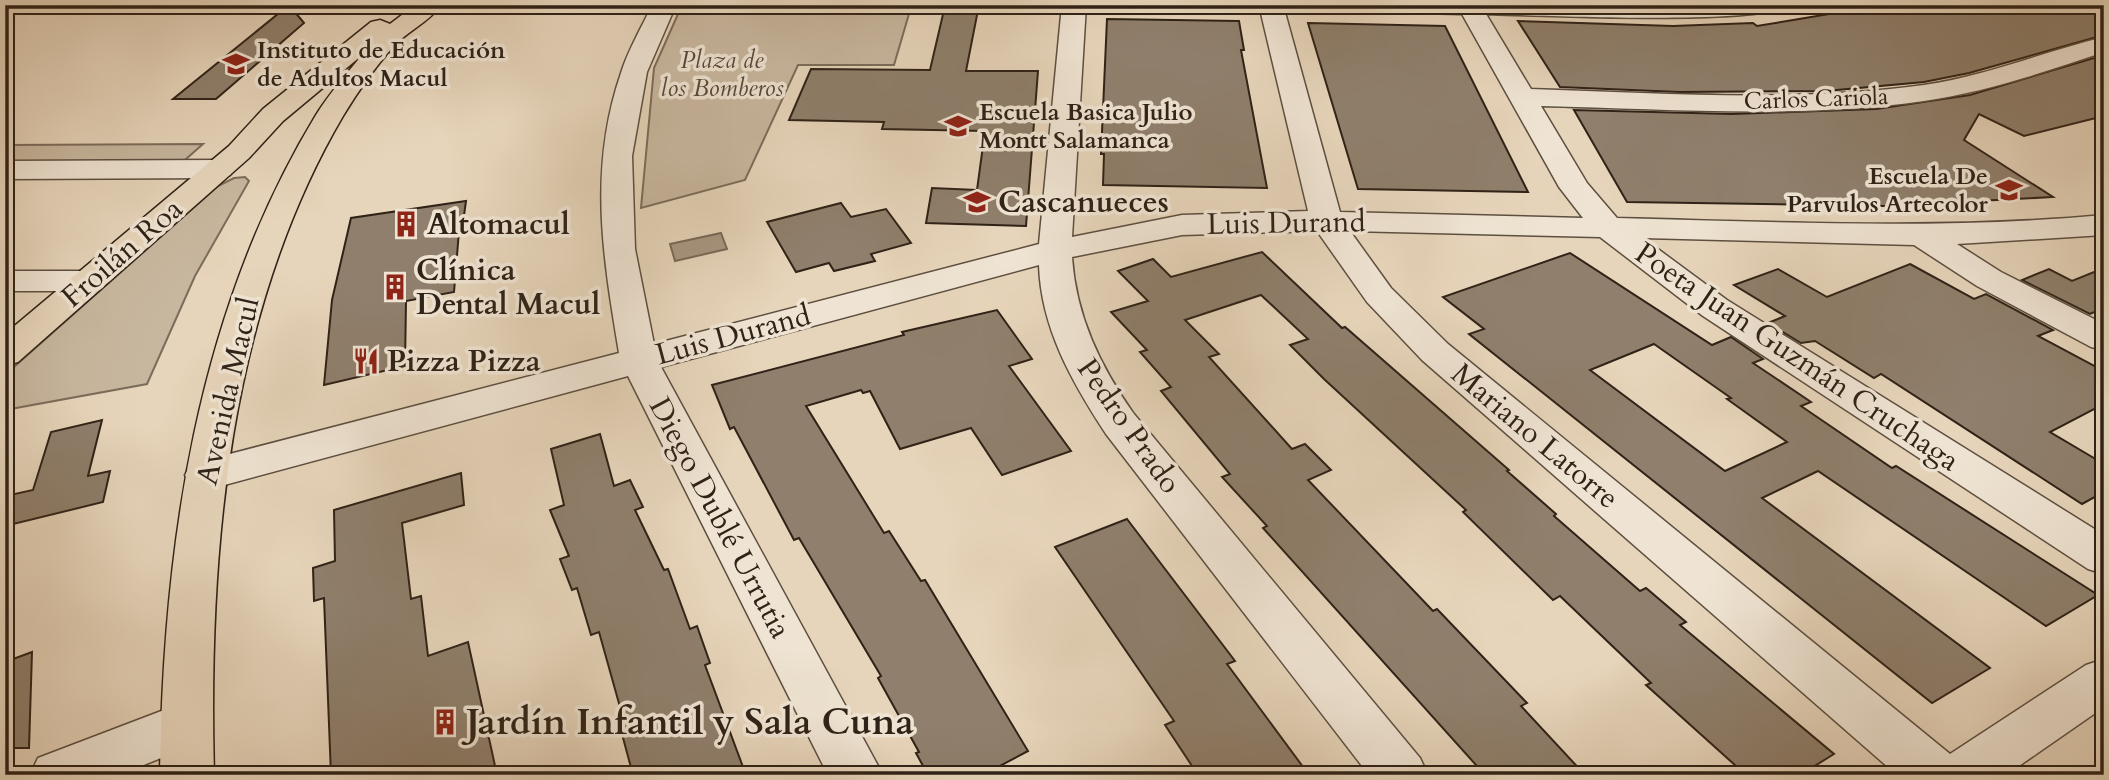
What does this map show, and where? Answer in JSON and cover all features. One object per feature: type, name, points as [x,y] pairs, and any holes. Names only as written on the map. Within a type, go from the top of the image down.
[{"type":"main road","name":"Avenida Macul","points":[[187,775],[185,725],[188,631],[206,475],[220,402],[255,281],[275,228],[318,139],[391,22],[429,5]]},
{"type":"main road","name":"Froilán Roa","points":[[5,354],[229,160],[273,115],[391,22]]},
{"type":"main road","points":[[229,160],[274,143],[318,139]]},
{"type":"street","name":"Diego Dublé Urrutia","points":[[664,5],[634,72],[621,125],[617,156],[618,249],[639,360],[856,775]]},
{"type":"street","name":"Pedro Prado","points":[[1074,5],[1055,250],[1055,280],[1061,311],[1072,344],[1100,397],[1401,775]]},
{"type":"street","name":"Mariano Latorre","points":[[1270,5],[1326,220],[1379,295],[1436,352],[1936,775]]},
{"type":"street","points":[[1375,5],[1693,8],[1774,5]]},
{"type":"street","name":"Poeta Juan Guzmán Cruchaga","points":[[1470,6],[1574,187],[1608,228],[1715,308],[2104,557]]},
{"type":"street","name":"Carlos Cariola","points":[[1522,97],[1758,103],[1860,100],[1926,92],[1996,78],[2104,44]]},
{"type":"street","points":[[5,170],[229,160]]},
{"type":"street","name":"Luis Durand","points":[[206,475],[1055,250],[1182,225],[1326,220],[1921,235],[2028,232],[2104,225]]},
{"type":"street","points":[[1921,235],[1989,279],[2104,339]]},
{"type":"street","points":[[5,281],[89,281]]},
{"type":"street","points":[[1962,775],[2104,680]]},
{"type":"street","points":[[57,775],[185,725]]},
{"type":"green space","name":"Plaza de los Bomberos","points":[[682,5],[911,7],[894,65],[798,65],[745,180],[641,208],[654,68]]},
{"type":"green space","points":[[203,144],[177,167],[5,167],[5,145]]},
{"type":"green space","points":[[245,177],[249,181],[195,276],[147,384],[5,410],[5,375],[218,186],[234,178]]},
{"type":"shaded area","points":[[721,233],[727,249],[675,261],[670,244]]},
{"type":"building","name":"Instituto de Educación de Adultos Macul","points":[[289,5],[304,23],[216,99],[173,99]]},
{"type":"building","points":[[1883,5],[2104,5],[2104,35],[1969,73],[1924,82],[1826,91],[1679,92],[1560,87],[1518,21],[1673,26],[1753,23],[1757,26]]},
{"type":"building","points":[[944,10],[978,10],[966,71],[1038,71],[1026,226],[926,223],[932,188],[977,190],[985,131],[882,129],[884,122],[789,120],[811,69],[930,70]]},
{"type":"building","points":[[1107,19],[1239,21],[1244,50],[1241,50],[1267,188],[1103,185],[1104,154],[1101,154]]},
{"type":"building","points":[[1308,23],[1445,26],[1528,192],[1358,189]]},
{"type":"building","points":[[2104,55],[2104,116],[2024,136],[1979,114],[1964,140],[2053,197],[1885,206],[1627,202],[1574,110],[1732,114],[1876,109],[1970,95]]},
{"type":"building","points":[[466,201],[462,230],[459,231],[454,292],[406,301],[405,366],[324,385],[332,300],[351,218]]},
{"type":"building","points":[[841,203],[851,217],[886,209],[911,243],[871,254],[875,261],[834,271],[829,263],[796,272],[767,222]]},
{"type":"building","points":[[1262,252],[1342,328],[1345,327],[1509,470],[1507,471],[1556,514],[1554,516],[1640,591],[1646,588],[1686,622],[1680,625],[1834,754],[1800,775],[1746,775],[1646,685],[1651,683],[1560,596],[1553,600],[1463,512],[1466,510],[1324,379],[1290,345],[1308,339],[1261,295],[1185,320],[1219,354],[1209,357],[1292,449],[1305,444],[1331,470],[1308,480],[1433,611],[1437,609],[1527,703],[1521,706],[1585,775],[1485,775],[1263,528],[1267,526],[1222,477],[1230,474],[1161,391],[1171,387],[1140,352],[1147,350],[1111,312],[1148,301],[1118,271],[1153,259],[1171,277]]},
{"type":"building","points":[[1570,253],[1712,345],[1731,337],[1763,359],[1753,363],[1811,402],[1801,406],[1892,468],[1896,466],[2098,595],[2046,626],[1818,471],[1762,498],[1990,668],[1932,703],[1469,334],[1484,329],[1443,297]],"holes":[[[1654,344],[1731,398],[1727,399],[1787,442],[1725,471],[1590,370]]]},
{"type":"building","points":[[1910,264],[1974,299],[1986,294],[2053,330],[2038,336],[2104,371],[2104,404],[2050,432],[2104,464],[2104,492],[2082,504],[1881,374],[1874,378],[1815,341],[1801,343],[1768,323],[1785,316],[1734,285],[1778,269],[1827,297]]},
{"type":"building","points":[[2104,268],[2104,308],[2090,314],[2022,280],[2049,269],[2072,281]]},
{"type":"building","points":[[997,310],[1032,359],[1009,366],[1071,451],[1002,475],[971,428],[900,449],[870,391],[863,393],[861,390],[806,406],[884,533],[889,531],[921,581],[925,580],[1028,751],[983,775],[928,775],[916,753],[919,752],[878,678],[881,676],[799,538],[794,540],[734,427],[730,429],[712,385],[904,335],[902,332]]},
{"type":"building","points":[[102,420],[88,476],[110,471],[103,502],[5,526],[5,508],[10,495],[33,490],[51,432]]},
{"type":"building","points":[[600,434],[614,486],[630,480],[643,507],[635,510],[664,570],[668,569],[690,629],[697,626],[710,663],[705,665],[746,775],[633,775],[622,734],[627,732],[599,632],[591,635],[577,588],[572,590],[560,559],[569,556],[550,510],[564,505],[551,449]]},
{"type":"building","points":[[461,473],[464,505],[402,523],[411,599],[421,596],[428,656],[468,642],[497,775],[331,775],[324,598],[314,601],[313,568],[335,561],[334,510]]},
{"type":"building","points":[[1127,519],[1235,661],[1227,664],[1309,775],[1198,775],[1165,725],[1174,721],[1055,547]]},
{"type":"building","points":[[32,652],[29,748],[5,748],[5,662]]},
{"type":"place","name":"Instituto de Educación de Adultos Macul","points":[[236,64]]},
{"type":"place","name":"Escuela Basica Julio Montt Salamanca","points":[[958,126]]},
{"type":"place","name":"Escuela De Parvulos Artecolor","points":[[2009,190]]},
{"type":"place","name":"Cascanueces","points":[[977,202]]},
{"type":"place","name":"Altomacul","points":[[406,224]]},
{"type":"place","name":"Clínica Dental Macul","points":[[395,287]]},
{"type":"place","name":"Pizza Pizza","points":[[366,361]]},
{"type":"place","name":"Jardín Infantil y Sala Cuna","points":[[445,722]]}]
